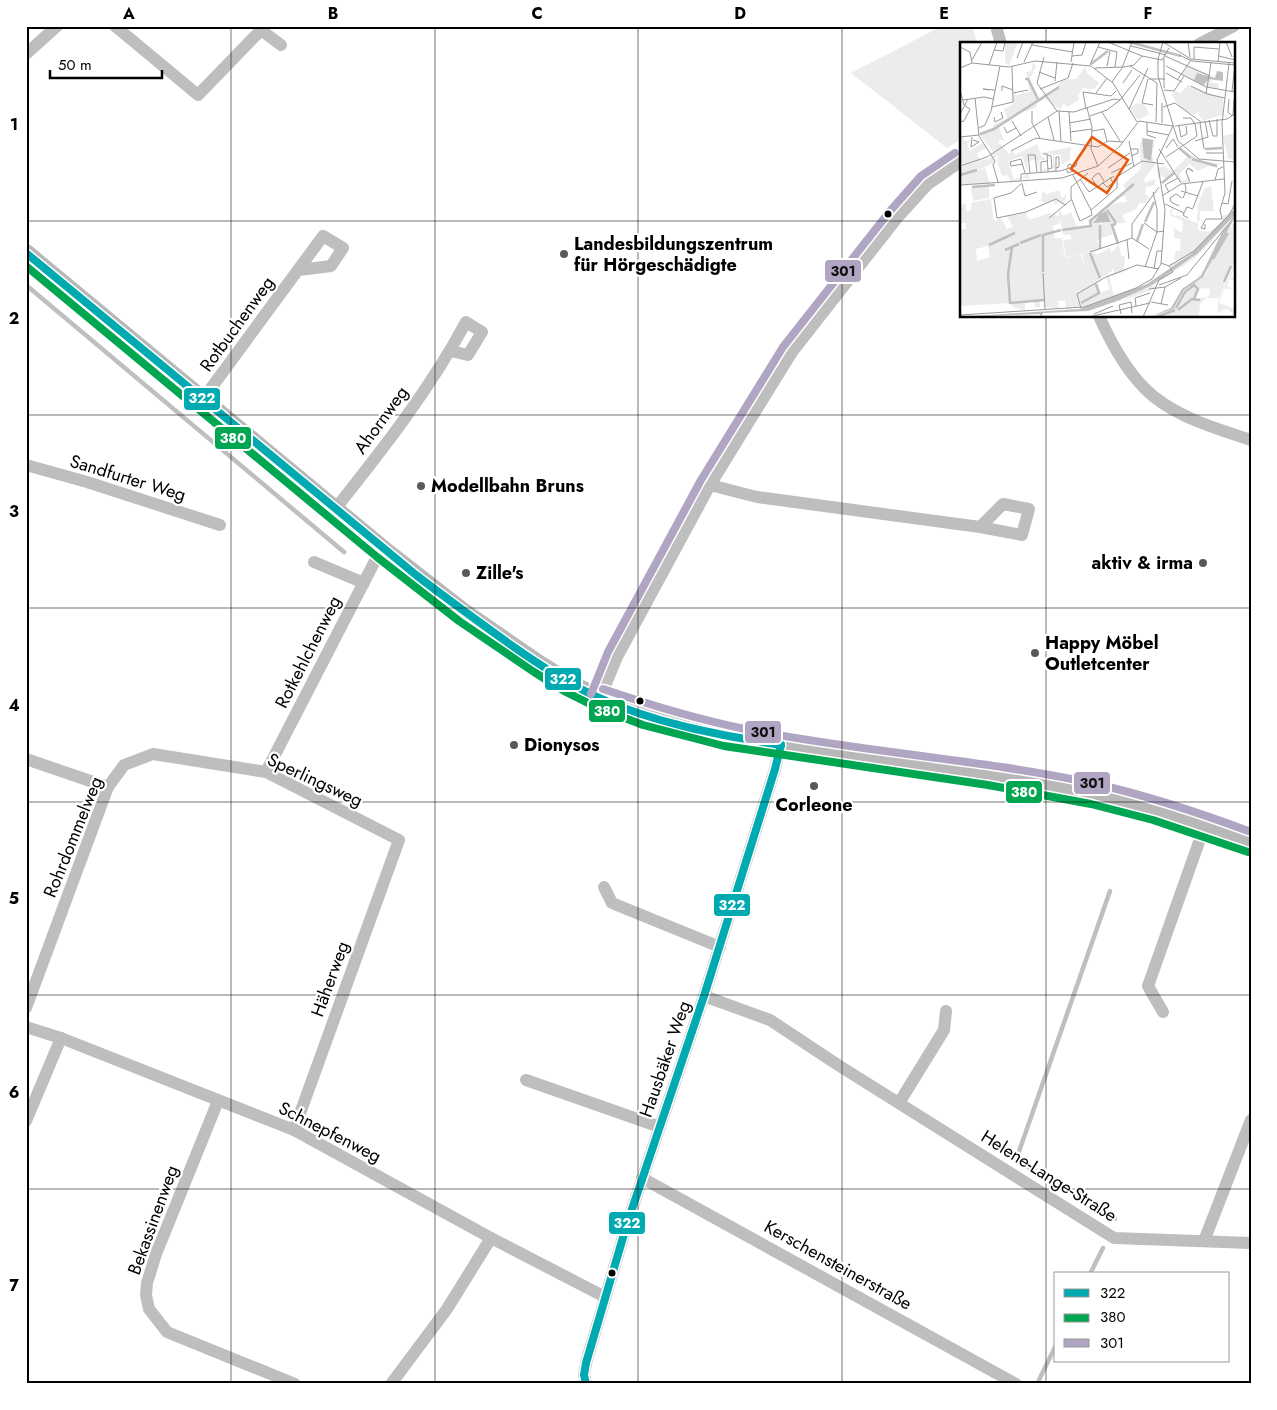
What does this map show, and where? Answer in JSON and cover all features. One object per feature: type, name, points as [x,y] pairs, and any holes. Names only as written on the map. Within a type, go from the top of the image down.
[{"type":"main road","points":[[26,253],[383,548],[465,613],[530,659],[571,684],[600,698],[675,724],[725,736],[990,775],[1093,794],[1156,810],[1251,843]]},
{"type":"street","points":[[26,54],[57,26]]},
{"type":"street","points":[[115,26],[198,94],[261,30],[281,45]]},
{"type":"street","points":[[996,26],[1000,42]]},
{"type":"street","points":[[1203,42],[1234,26]]},
{"type":"street","points":[[600,698],[617,657],[710,485],[792,352],[876,243],[928,184],[960,162]]},
{"type":"street","name":"Rotbuchenweg","points":[[203,399],[299,270]]},
{"type":"street","points":[[1099,318],[1112,343],[1137,380],[1151,395],[1170,408],[1218,429],[1251,440]]},
{"type":"street","name":"Ahornweg","points":[[336,508],[393,436],[451,351]]},
{"type":"street","name":"Sandfurter Weg","points":[[26,465],[87,482],[220,525]]},
{"type":"street","points":[[710,485],[757,496],[980,527]]},
{"type":"street","name":"Rotkehlchenweg","points":[[266,772],[383,548]]},
{"type":"street","points":[[314,562],[364,583]]},
{"type":"street","name":"Hausbäker Weg","points":[[586,1384],[584,1375],[586,1362],[605,1297],[642,1178],[720,946],[781,745]]},
{"type":"street","name":"Sperlingsweg","points":[[124,765],[153,754],[266,772],[399,840]]},
{"type":"street","points":[[26,759],[108,787]]},
{"type":"street","name":"Rohrdommelweg","points":[[26,1008],[108,787],[124,765]]},
{"type":"street","points":[[1163,1012],[1148,986],[1205,826]]},
{"type":"street","name":"Häherweg","points":[[294,1130],[399,840]]},
{"type":"street","points":[[604,887],[612,902],[720,946]]},
{"type":"street","name":"Helene-Lange-Straße","points":[[704,996],[770,1020],[1114,1238],[1251,1243]]},
{"type":"street","points":[[900,1103],[944,1030],[946,1011]]},
{"type":"street","name":"Schnepfenweg","points":[[26,1027],[61,1038],[294,1130],[491,1238],[605,1297]]},
{"type":"street","points":[[26,1121],[61,1038]]},
{"type":"street","points":[[526,1080],[660,1127]]},
{"type":"street","name":"Bekassinenweg","points":[[218,1101],[156,1254],[146,1289],[149,1309],[167,1332],[295,1384]]},
{"type":"street","points":[[1204,1241],[1251,1120]]},
{"type":"street","name":"Kerschensteinerstraße","points":[[642,1178],[1016,1384]]},
{"type":"street","points":[[391,1384],[447,1309],[491,1238]]},
{"type":"shaded area","points":[[942,26],[973,26],[977,42],[960,42],[960,141],[947,148],[851,73]]},
{"type":"waterway","points":[[26,285],[344,552]]},
{"type":"waterway","points":[[1110,891],[1016,1160],[1115,1219]]},
{"type":"waterway","points":[[1091,1272],[1103,1248]]},
{"type":"waterway","points":[[1037,1384],[1054,1349]]},
{"type":"transit line","name":"301","points":[[591,694],[608,652],[701,480],[783,347],[890,211],[921,176],[955,153]]},
{"type":"transit line","name":"322","points":[[26,253],[416,575],[542,666],[595,696],[640,714],[686,727],[781,745]]},
{"type":"transit line","name":"380","points":[[26,266],[377,557],[459,621],[534,672],[566,692],[596,707],[643,725],[724,746],[988,785],[1091,804],[1153,820],[1248,852]]},
{"type":"transit line","name":"301","points":[[603,689],[673,711],[745,729],[832,744],[1009,768],[1096,784],[1174,805],[1251,832]]},
{"type":"transit line","name":"322","points":[[586,1384],[584,1375],[586,1363],[627,1224],[704,996],[781,745]]},
{"type":"place","name":"Landesbildungszentrum für Hörgeschädigte","points":[[564,254]]},
{"type":"place","name":"Modellbahn Bruns","points":[[421,486]]},
{"type":"place","name":"aktiv & irma","points":[[1203,563]]},
{"type":"place","name":"Zille's","points":[[466,573]]},
{"type":"place","name":"Happy Möbel Outletcenter","points":[[1035,653]]},
{"type":"place","name":"Dionysos","points":[[514,745]]},
{"type":"place","name":"Corleone","points":[[814,786]]}]
